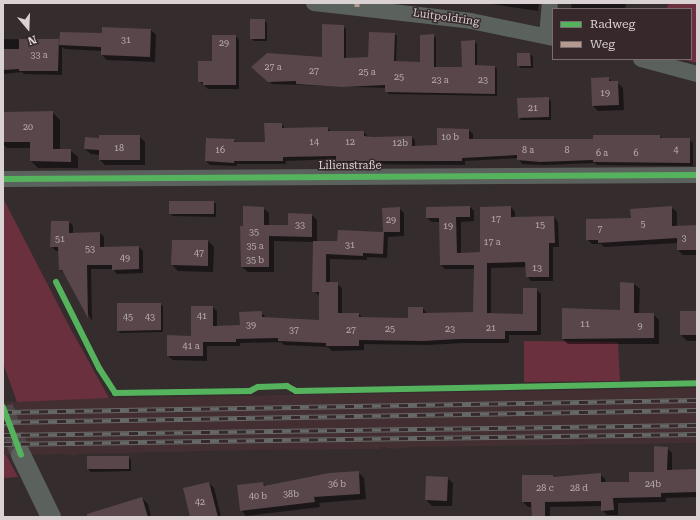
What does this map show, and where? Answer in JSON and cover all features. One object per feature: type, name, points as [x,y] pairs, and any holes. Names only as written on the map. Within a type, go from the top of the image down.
[{"type":"street","name":"Luitpoldring","points":[[314,3],[471,21],[550,37]]},
{"type":"street","points":[[550,3],[550,37]]},
{"type":"street","points":[[645,60],[697,74]]},
{"type":"street","name":"Lilienstraße","points":[[3,179],[697,175]]},
{"type":"street","points":[[21,455],[51,517]]},
{"type":"shaded area","points":[[669,3],[697,3],[697,63],[685,60],[692,60],[692,8],[666,8]]},
{"type":"shaded area","points":[[3,198],[68,324],[109,398],[17,402],[3,363]]},
{"type":"shaded area","points":[[524,341],[618,342],[620,381],[524,382]]},
{"type":"shaded area","points":[[697,388],[697,443],[414,447],[393,449],[380,447],[380,449],[254,450],[81,454],[74,456],[68,454],[3,455],[3,402],[109,398]]},
{"type":"shaded area","points":[[3,455],[6,455],[18,477],[3,478]]},
{"type":"building","points":[[250,19],[265,19],[265,39],[250,39]]},
{"type":"building","points":[[322,24],[344,25],[344,58],[368,57],[369,32],[395,33],[394,61],[420,62],[420,35],[434,34],[434,67],[462,67],[461,41],[475,40],[475,65],[495,66],[495,94],[385,92],[385,85],[342,87],[296,84],[296,81],[268,82],[251,67],[267,53],[322,57]]},
{"type":"building","points":[[102,27],[151,29],[150,57],[101,55],[101,47],[59,45],[60,32],[102,33]]},
{"type":"building","points":[[212,35],[236,35],[236,85],[203,85],[203,82],[198,82],[198,61],[212,61]]},
{"type":"building","points":[[19,39],[59,39],[58,71],[19,71],[19,69],[3,70],[3,49],[19,49]]},
{"type":"building","points":[[517,53],[530,53],[531,66],[517,66]]},
{"type":"building","points":[[609,77],[609,81],[618,81],[619,105],[592,106],[591,78]]},
{"type":"building","points":[[549,97],[549,117],[518,118],[517,98]]},
{"type":"building","points":[[53,111],[53,149],[71,149],[71,162],[30,161],[30,142],[3,142],[3,112]]},
{"type":"building","points":[[264,123],[282,123],[282,128],[328,127],[328,131],[364,131],[364,136],[372,137],[412,136],[412,146],[437,145],[437,128],[469,129],[469,139],[593,139],[593,135],[660,135],[660,138],[690,138],[690,163],[593,162],[593,160],[540,162],[517,160],[517,155],[462,158],[462,161],[336,161],[336,156],[283,157],[283,161],[234,161],[234,163],[205,161],[206,138],[235,139],[234,142],[265,142]]},
{"type":"building","points":[[99,135],[140,135],[140,160],[99,160],[99,150],[84,149],[85,137],[99,138]]},
{"type":"building","points":[[169,201],[214,201],[214,214],[169,214]]},
{"type":"building","points":[[243,206],[264,207],[264,225],[288,225],[288,213],[312,214],[312,237],[269,236],[269,267],[241,267],[240,226],[243,226]]},
{"type":"building","points":[[470,206],[470,217],[456,217],[457,253],[480,252],[480,207],[511,206],[511,217],[554,216],[555,243],[549,243],[549,277],[526,277],[525,262],[487,263],[487,313],[523,314],[523,288],[537,288],[537,331],[505,331],[505,339],[423,341],[359,340],[359,346],[326,346],[326,343],[278,341],[278,338],[236,339],[236,342],[203,342],[203,356],[167,356],[167,335],[191,336],[191,306],[213,306],[213,326],[240,325],[239,312],[262,311],[262,317],[319,320],[319,292],[312,292],[313,241],[337,241],[338,230],[383,232],[382,208],[400,207],[400,232],[384,232],[383,254],[363,253],[363,256],[326,254],[326,282],[338,282],[338,313],[359,313],[359,317],[408,318],[408,307],[423,307],[423,313],[473,312],[474,265],[440,265],[439,218],[426,218],[426,207]]},
{"type":"building","points":[[672,206],[672,226],[697,225],[697,250],[677,250],[677,238],[598,243],[598,240],[586,240],[586,219],[631,218],[630,209]]},
{"type":"building","points":[[51,221],[69,221],[69,233],[100,232],[100,247],[139,246],[139,269],[112,270],[112,265],[87,265],[88,318],[62,270],[59,270],[58,247],[50,247]]},
{"type":"building","points":[[172,240],[208,240],[208,266],[171,265]]},
{"type":"building","points":[[620,282],[634,283],[634,313],[654,313],[654,338],[562,339],[562,308],[620,310]]},
{"type":"building","points":[[117,303],[161,303],[161,330],[117,331]]},
{"type":"building","points":[[680,311],[697,311],[697,335],[680,335]]},
{"type":"building","points":[[654,446],[668,447],[667,470],[697,469],[697,492],[661,493],[661,497],[613,498],[614,510],[601,511],[601,501],[545,502],[545,517],[532,517],[531,502],[522,502],[522,475],[553,475],[553,477],[601,473],[601,482],[629,482],[629,472],[654,472]]},
{"type":"building","points":[[87,456],[129,456],[129,469],[87,469]]},
{"type":"building","points":[[359,471],[360,494],[314,497],[315,502],[240,511],[237,485],[263,482],[264,486],[329,473]]},
{"type":"building","points":[[426,476],[448,477],[447,501],[425,500]]},
{"type":"building","points":[[209,482],[218,517],[190,517],[183,488]]},
{"type":"building","points":[[142,497],[148,517],[87,517],[87,514]]},
{"type":"tunnel","points":[[3,407],[21,455]]},
{"type":"railway","points":[[3,412],[697,400]]},
{"type":"railway","points":[[3,422],[697,410]]},
{"type":"railway","points":[[3,435],[697,425]]},
{"type":"railway","points":[[3,444],[697,434]]},
{"type":"cycle path","points":[[3,179],[697,175]]},
{"type":"cycle path","points":[[56,282],[99,368],[115,393],[250,391],[258,387],[287,386],[296,391],[697,383]]},
{"type":"cycle path","points":[[3,407],[21,455]]}]
